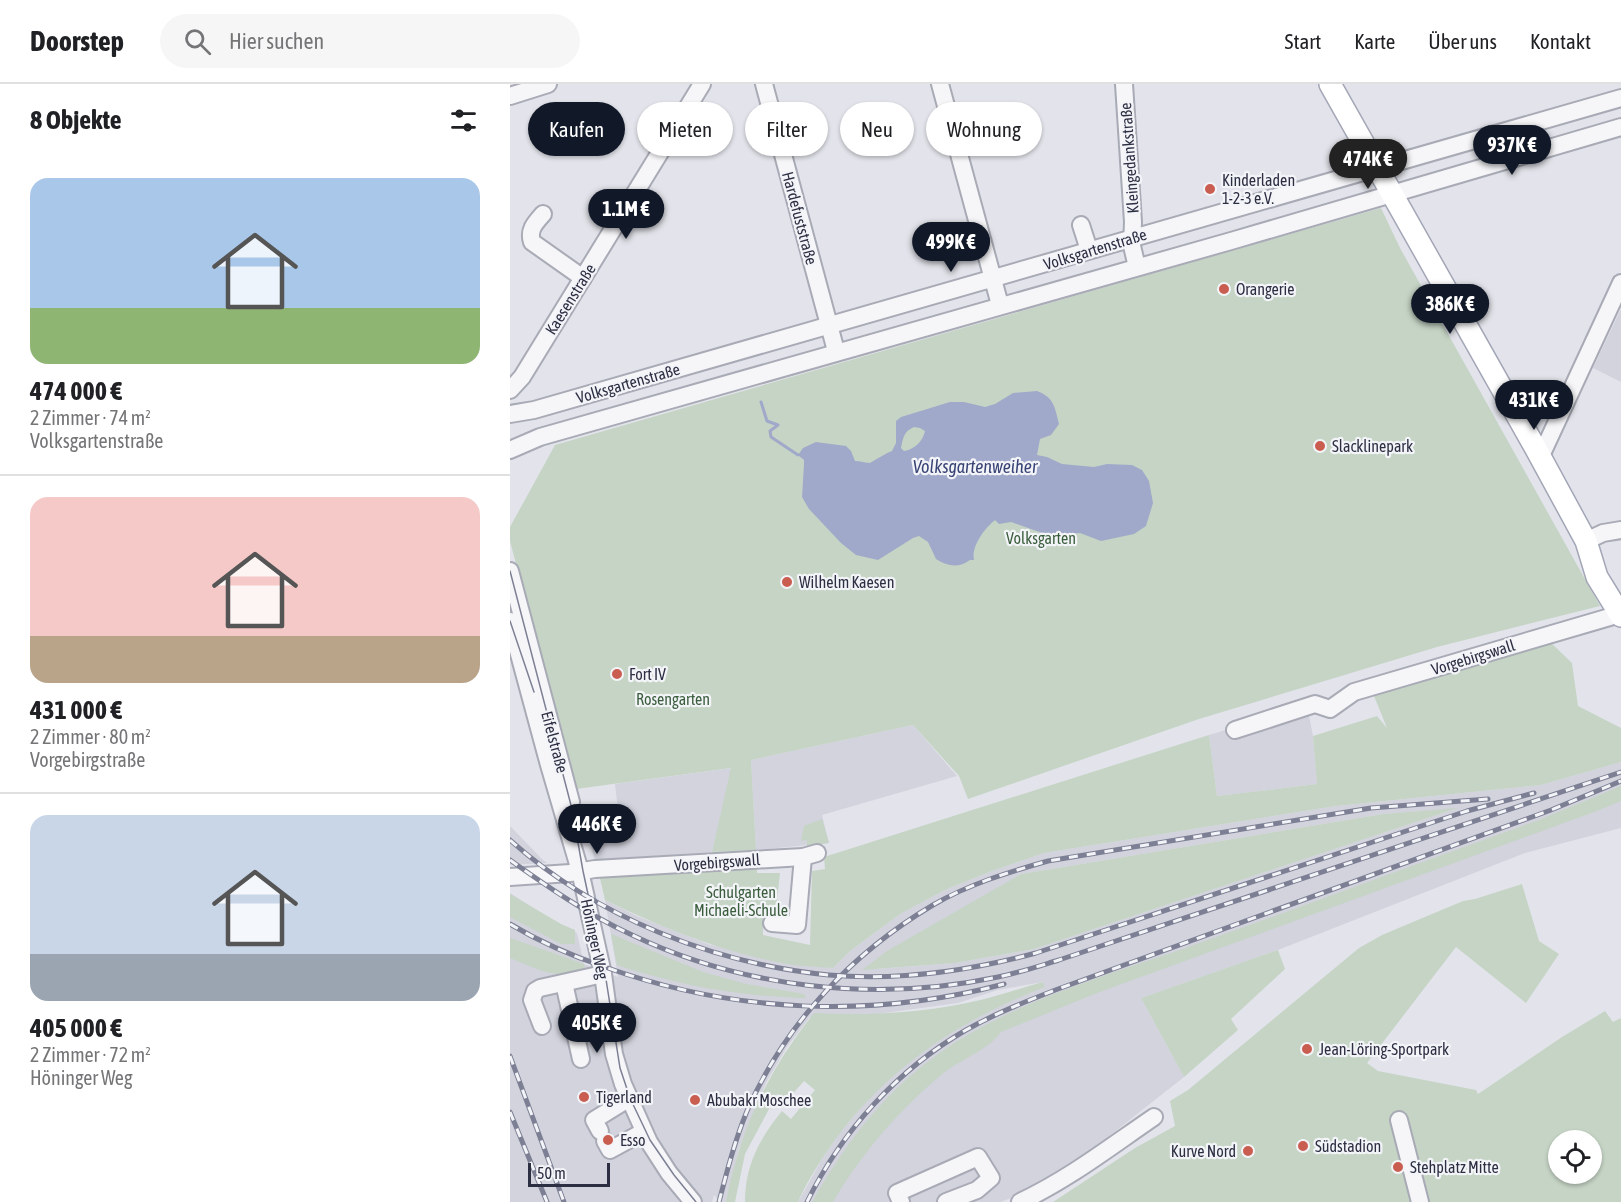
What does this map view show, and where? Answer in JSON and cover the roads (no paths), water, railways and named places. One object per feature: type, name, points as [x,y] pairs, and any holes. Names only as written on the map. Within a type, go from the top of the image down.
[{"type":"main road","points":[[1330,84],[1588,545],[1597,577],[1620,615]]},
{"type":"main road","points":[[1588,545],[1606,564],[1621,590]]},
{"type":"street","points":[[510,96],[548,84]]},
{"type":"street","name":"Kaesenstraße","points":[[510,390],[522,377],[702,84]]},
{"type":"street","name":"Hardefuststraße","points":[[764,84],[836,351]]},
{"type":"street","points":[[940,84],[1000,305]]},
{"type":"street","name":"Kleingedankstraße","points":[[1124,84],[1132,246],[1137,267]]},
{"type":"street","name":"Volksgartenstraße","points":[[510,414],[534,411],[1621,98]]},
{"type":"street","name":"Volksgartenstraße","points":[[510,450],[540,437],[1621,127]]},
{"type":"street","points":[[543,213],[533,225],[528,248],[583,278]]},
{"type":"street","points":[[1079,219],[1089,250]]},
{"type":"street","points":[[1540,458],[1621,283]]},
{"type":"street","points":[[696,364],[704,391]]},
{"type":"street","points":[[522,377],[519,390],[523,401],[534,411],[531,421],[534,432],[540,437]]},
{"type":"street","points":[[1588,545],[1603,533],[1621,530]]},
{"type":"street","name":"Eifelstraße","points":[[510,571],[572,809],[578,841],[580,871]]},
{"type":"street","name":"Vorgebirgswall","points":[[1235,730],[1315,704],[1330,710],[1354,692],[1620,615]]},
{"type":"street","name":"Eifelstraße","points":[[510,621],[580,871]]},
{"type":"street","name":"Vorgebirgswall","points":[[510,877],[810,855],[797,925],[772,923]]},
{"type":"street","name":"Höninger Weg","points":[[580,871],[603,974],[614,1054],[628,1099],[643,1132],[669,1173],[693,1202]]},
{"type":"street","points":[[542,1026],[532,1000],[533,994],[540,988],[603,974]]},
{"type":"street","points":[[564,983],[581,1059]]},
{"type":"street","points":[[628,1099],[594,1120],[610,1150],[643,1132]]},
{"type":"street","points":[[1020,1202],[1048,1189],[1092,1162],[1154,1117]]},
{"type":"street","points":[[1399,1120],[1420,1202]]},
{"type":"street","points":[[901,1202],[897,1193],[978,1157],[991,1178],[977,1190],[946,1202]]},
{"type":"water","name":"Volksgartenweiher","points":[[1037,391],[1043,393],[1055,408],[1059,424],[1051,435],[1040,439],[1037,455],[1062,464],[1094,467],[1107,464],[1132,465],[1142,470],[1149,481],[1153,503],[1146,526],[1134,534],[1101,541],[1080,533],[1048,535],[1011,522],[999,524],[995,520],[983,532],[977,543],[974,560],[961,565],[948,565],[936,559],[928,542],[919,536],[878,560],[856,555],[841,543],[809,509],[802,497],[804,460],[798,455],[803,448],[816,442],[846,446],[855,461],[870,463],[892,451],[896,443],[896,421],[901,417],[950,402],[964,402],[985,407],[1013,393]],"holes":[[[914,427],[925,431],[920,441],[915,447],[904,451],[901,448],[906,433]]]},
{"type":"waterway","points":[[761,402],[767,421],[778,425],[770,431],[771,437],[798,455]]},
{"type":"tram line","points":[[510,571],[572,809],[605,973],[620,1068],[630,1098],[650,1140],[696,1202]]},
{"type":"tram line","points":[[510,621],[534,692]]},
{"type":"railway","points":[[510,860],[598,918],[673,952],[717,967],[763,978],[810,985],[857,989],[904,989],[951,985],[1013,974],[1621,772]]},
{"type":"railway","points":[[807,1202],[837,1151],[874,1104],[917,1064],[977,1024],[1058,989],[1551,810],[1621,781]]},
{"type":"railway","points":[[510,840],[580,892],[618,914],[700,948],[786,969],[829,975],[881,977],[960,969],[1036,953],[1467,811],[1534,793]]},
{"type":"railway","points":[[719,1202],[747,1111],[763,1079],[801,1020],[824,993],[875,945],[933,905],[989,879],[1048,861],[1371,808],[1488,799]]},
{"type":"railway","points":[[510,924],[556,948],[605,967],[703,994],[753,1002],[803,1006],[904,1003],[1004,984]]},
{"type":"railway","points":[[510,1056],[564,1202]]},
{"type":"railway","points":[[510,1112],[547,1202]]},
{"type":"place","name":"Kinderladen 1-2-3 e.V.","points":[[1210,189]]},
{"type":"place","name":"Orangerie","points":[[1224,289]]},
{"type":"place","name":"Slacklinepark","points":[[1320,446]]},
{"type":"place","name":"Wilhelm Kaesen","points":[[787,582]]},
{"type":"place","name":"Fort IV","points":[[617,674]]},
{"type":"place","name":"Jean-Löring-Sportpark","points":[[1307,1049]]},
{"type":"place","name":"Tigerland","points":[[584,1097]]},
{"type":"place","name":"Abubakr Moschee","points":[[695,1100]]},
{"type":"place","name":"Esso","points":[[608,1140]]},
{"type":"place","name":"Südstadion","points":[[1303,1146]]},
{"type":"place","name":"Kurve Nord","points":[[1248,1151]]},
{"type":"place","name":"Stehplatz Mitte","points":[[1398,1167]]},
{"type":"park label","name":"Volksgarten","points":[[1041,538]]},
{"type":"park label","name":"Rosengarten","points":[[673,699]]},
{"type":"park label","name":"Schulgarten Michaeli-Schule","points":[[741,901]]}]
